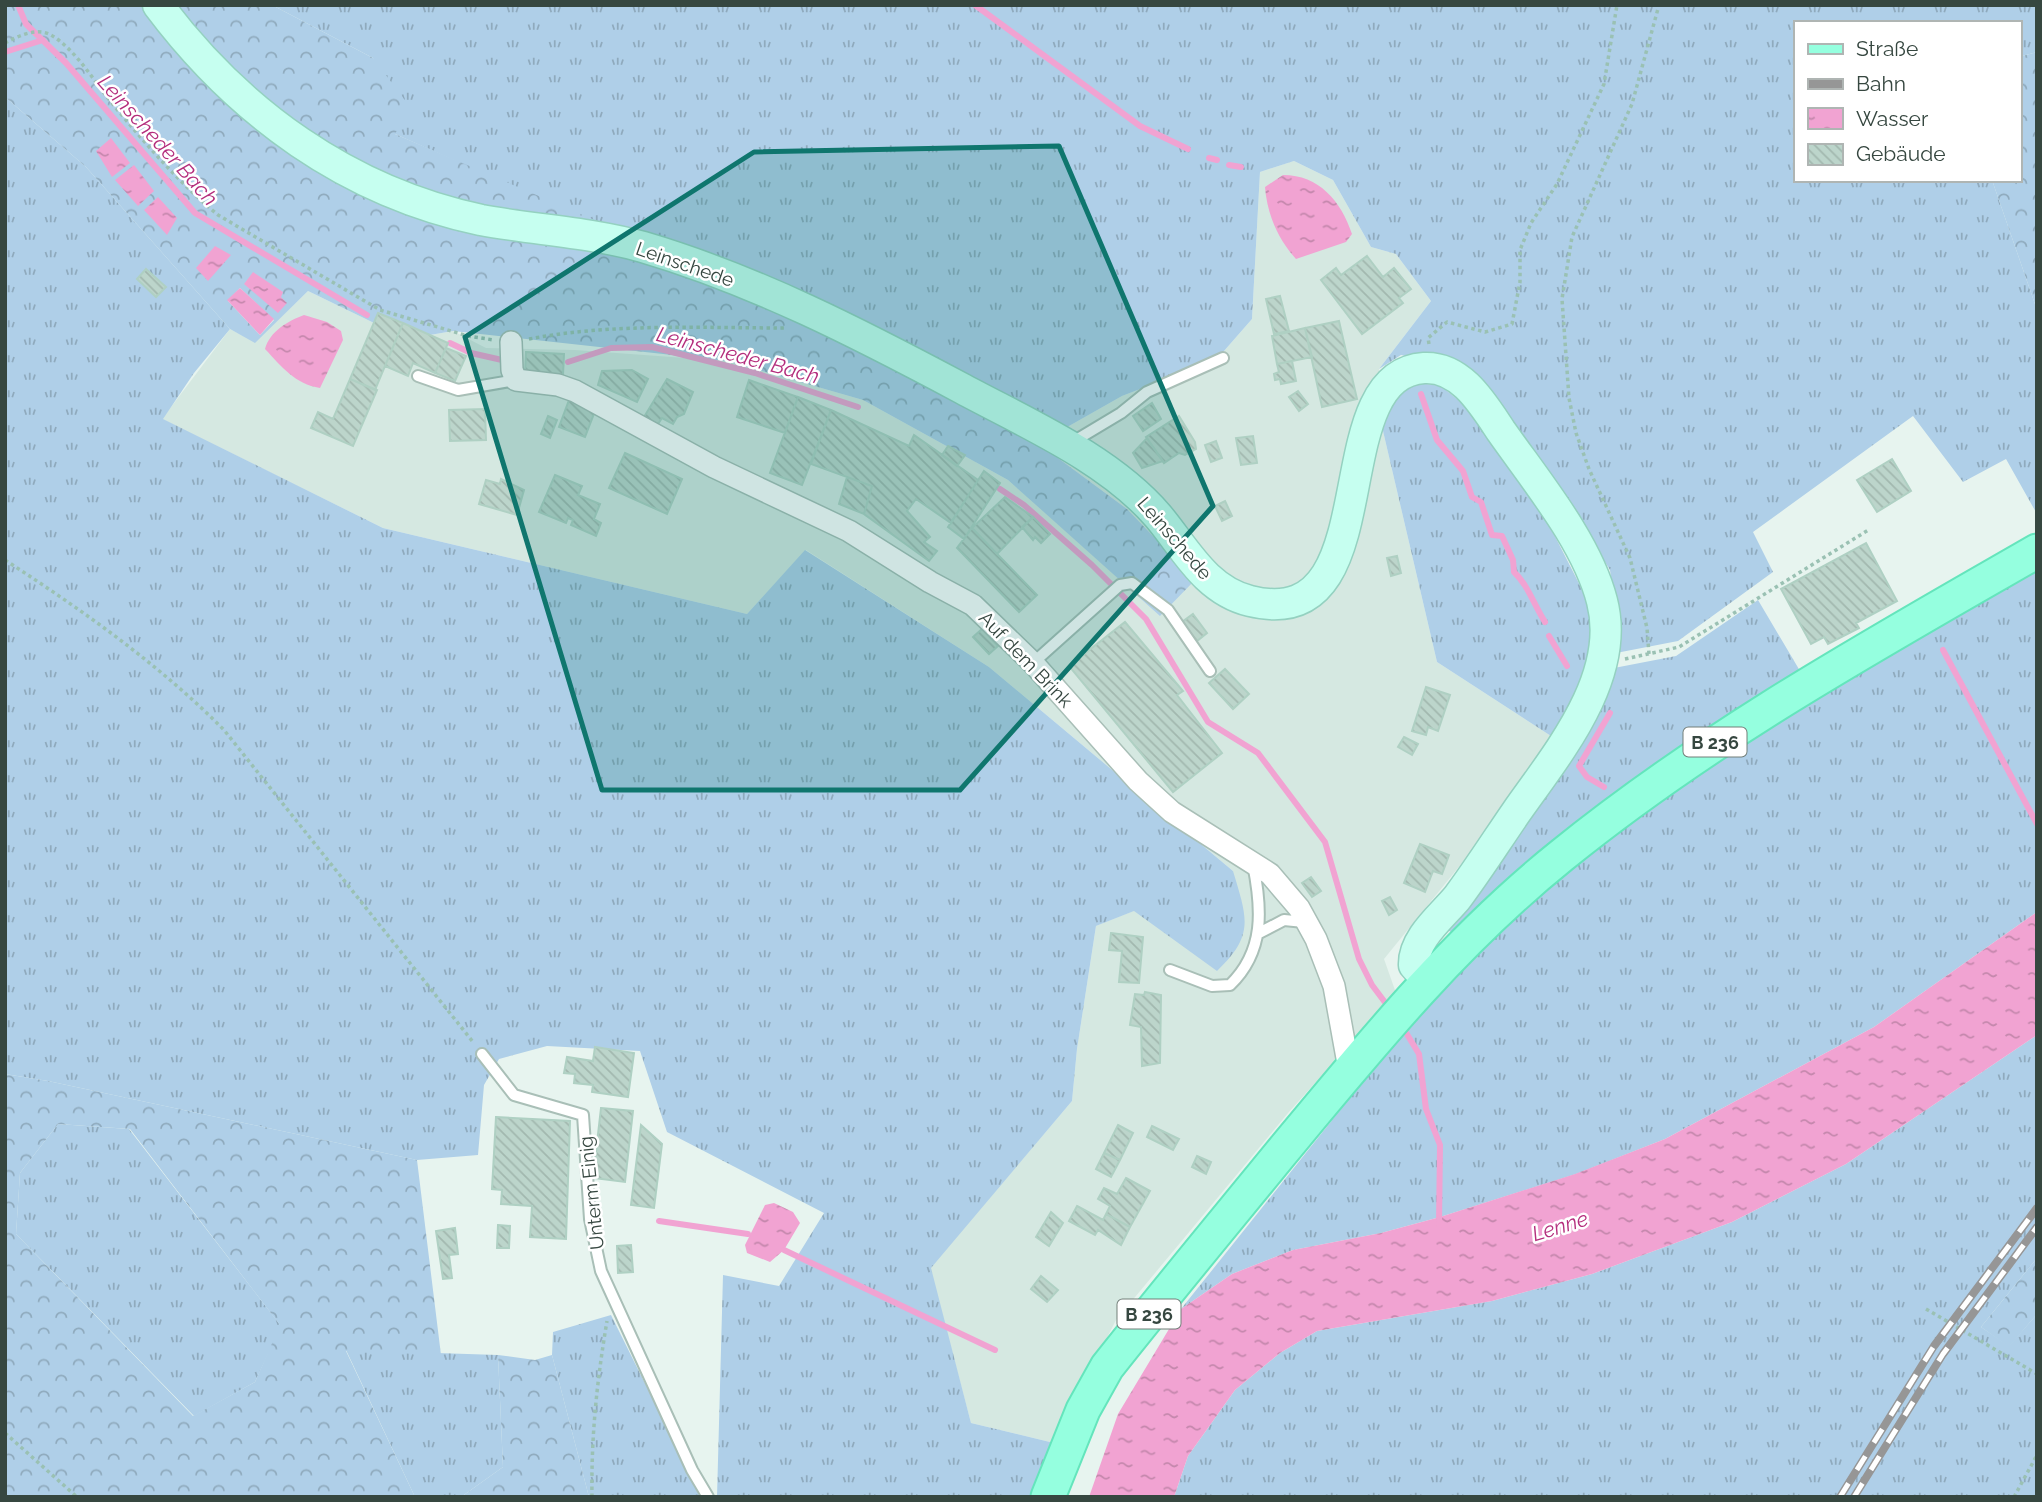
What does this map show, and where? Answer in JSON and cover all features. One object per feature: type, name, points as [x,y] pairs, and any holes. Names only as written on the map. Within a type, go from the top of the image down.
[{"type":"main road","name":"Leinschede","points":[[158,5],[181,35],[228,86],[275,126],[349,174],[428,207],[483,220],[641,247],[719,274],[830,321],[983,399],[1066,446],[1134,491],[1214,584],[1229,594],[1254,602],[1282,602],[1307,593],[1325,576],[1342,538],[1366,432],[1379,396],[1401,375],[1432,368]]},
{"type":"main road","points":[[1428,981],[1415,965],[1416,949],[1463,889],[1574,726],[1602,660],[1606,633],[1603,603],[1573,538],[1476,397],[1456,376],[1432,368]]},
{"type":"main road","name":"B 236","points":[[1048,1497],[1083,1410],[1107,1367],[1390,1020],[1489,919],[1559,857],[1645,791],[1792,691],[2037,551]]},
{"type":"street","points":[[511,342],[512,370],[516,380]]},
{"type":"street","name":"Auf dem Brink","points":[[516,380],[558,385],[575,391],[714,467],[849,531],[930,582],[973,605],[1033,663],[1138,781],[1172,812],[1270,874],[1299,908],[1334,985],[1349,1069]]},
{"type":"lane","points":[[1066,446],[1121,413],[1147,392],[1223,358]]},
{"type":"lane","points":[[418,376],[458,390],[516,380]]},
{"type":"lane","points":[[1033,663],[1120,585],[1132,583],[1168,610],[1210,671]]},
{"type":"lane","points":[[1170,970],[1212,986],[1230,985],[1252,957],[1259,933],[1259,905],[1252,861]]},
{"type":"lane","points":[[1259,933],[1284,919],[1307,922]]},
{"type":"lane","name":"Unterm Einig","points":[[482,1054],[514,1095],[583,1115],[590,1219],[601,1271],[692,1470],[708,1497]]},
{"type":"path","points":[[1432,368],[1429,338],[1447,322],[1485,332],[1512,324],[1520,282],[1520,250],[1531,223],[1557,184],[1604,84],[1617,5]]},
{"type":"path","points":[[1649,654],[1647,628],[1630,558],[1589,469],[1576,433],[1569,398],[1562,299],[1572,237],[1632,104],[1659,5]]},
{"type":"path","points":[[5,43],[19,36],[39,32],[50,34],[66,47],[130,125],[194,195],[218,215],[380,310],[468,336],[511,342],[553,334],[675,327],[808,328],[830,321]]},
{"type":"path","points":[[1602,660],[1679,647],[1870,529]]},
{"type":"path","points":[[5,560],[44,585],[189,694],[224,730],[482,1054]]},
{"type":"path","points":[[593,1497],[591,1456],[597,1382],[611,1296]]},
{"type":"path","points":[[1926,1309],[2037,1374]]},
{"type":"path","points":[[5,1433],[77,1497]]},
{"type":"path","points":[[2014,1497],[2037,1454]]},
{"type":"highlighted area","points":[[1059,146],[1213,506],[960,790],[602,790],[465,337],[754,152]]},
{"type":"shaded area","points":[[1294,161],[1333,180],[1371,247],[1396,254],[1431,301],[1379,369],[1383,431],[1437,662],[1551,736],[1488,831],[1384,959],[1396,993],[1288,1113],[1116,1320],[1054,1443],[971,1423],[930,1268],[1072,1101],[1077,1049],[1096,926],[1233,871],[989,667],[806,550],[747,614],[383,528],[162,419],[230,329],[255,342],[308,291],[407,339],[453,331],[486,348],[575,350],[727,361],[863,400],[1008,480],[1160,615],[1127,509],[1043,447],[1062,430],[1122,396],[1192,369],[1224,351],[1252,319],[1260,172]]},
{"type":"green space","points":[[5,5],[272,5],[373,58],[410,107],[395,134],[787,303],[1043,447],[1127,509],[1195,580],[1160,616],[1008,480],[863,400],[727,361],[453,331],[407,339],[308,291],[255,343],[230,329],[86,167],[5,97]],"holes":[[[240,288],[274,320],[260,335],[228,301]]]},
{"type":"green space","points":[[272,5],[2037,5],[2037,52],[2021,56],[2021,21],[1794,21],[1794,182],[1993,182],[2037,310],[2037,514],[2006,459],[1963,482],[1913,416],[1753,532],[1773,572],[1678,641],[1616,653],[1616,615],[1610,570],[1566,499],[1448,365],[1401,355],[1379,369],[1431,301],[1396,254],[1371,247],[1333,180],[1294,161],[1260,172],[1252,319],[1224,351],[1192,369],[1122,396],[1062,430],[395,134],[373,58]]},
{"type":"green space","points":[[2037,52],[2037,310],[1993,182],[2021,182],[2021,56]]},
{"type":"green space","points":[[5,97],[86,167],[230,329],[194,373],[163,419],[383,528],[747,614],[805,550],[989,667],[1233,871],[1242,901],[1245,925],[1238,947],[1217,971],[1134,911],[1096,926],[1077,1049],[1072,1101],[931,1268],[971,1423],[1054,1443],[1036,1497],[717,1497],[723,1275],[779,1286],[824,1213],[667,1132],[640,1051],[547,1046],[499,1059],[484,1085],[478,1155],[417,1160],[5,1074]]},
{"type":"green space","points":[[1398,380],[1441,386],[1490,426],[1539,505],[1589,603],[1591,653],[1579,687],[1551,736],[1437,662],[1383,431],[1381,398]]},
{"type":"green space","points":[[2037,560],[2037,912],[1874,1027],[1665,1139],[1576,1174],[1440,1217],[1381,1233],[1293,1250],[1232,1274],[1181,1309],[1426,1003],[1569,864],[1796,702]]},
{"type":"green space","points":[[1758,600],[1803,676],[1635,778],[1547,850],[1454,933],[1444,929],[1614,668],[1676,656]]},
{"type":"green space","points":[[2037,1035],[2037,1258],[1981,1327],[2009,1346],[2037,1314],[2037,1497],[1174,1497],[1188,1456],[1235,1390],[1280,1353],[1317,1331],[1492,1301],[1592,1274],[1732,1222],[1846,1164]]},
{"type":"green space","points":[[5,1074],[417,1160],[441,1355],[346,1351],[415,1497],[5,1497]],"holes":[[[58,1124],[130,1129],[280,1325],[255,1382],[193,1416],[16,1234],[20,1173]]]},
{"type":"green space","points":[[58,1124],[129,1129],[281,1326],[255,1382],[194,1416],[16,1234],[20,1173]]},
{"type":"green space","points":[[2037,1258],[2037,1314],[2009,1347],[1981,1327]]},
{"type":"green space","points":[[611,1315],[704,1497],[589,1497],[552,1355],[553,1332]]},
{"type":"green space","points":[[346,1350],[498,1355],[503,1467],[461,1497],[415,1497]]},
{"type":"green space","points":[[498,1355],[535,1360],[552,1355],[589,1497],[461,1497],[503,1467]]},
{"type":"water","points":[[111,138],[130,163],[112,177],[96,151]]},
{"type":"water","points":[[134,165],[154,191],[138,206],[115,180]]},
{"type":"water","points":[[1283,175],[1307,180],[1327,192],[1342,211],[1352,234],[1346,242],[1296,259],[1274,226],[1266,197],[1265,187]]},
{"type":"water","points":[[158,197],[177,218],[167,235],[144,210]]},
{"type":"water","points":[[215,246],[231,255],[208,281],[196,268]]},
{"type":"water","points":[[253,272],[283,292],[281,297],[287,303],[278,313],[244,284]]},
{"type":"water","points":[[240,288],[274,319],[260,335],[227,300]]},
{"type":"water","points":[[304,315],[327,322],[341,331],[343,340],[320,388],[296,379],[265,349],[280,328]]},
{"type":"water","name":"Lenne","points":[[2037,912],[2037,1035],[1846,1164],[1732,1222],[1592,1274],[1492,1301],[1317,1331],[1280,1353],[1235,1390],[1188,1456],[1174,1497],[1089,1497],[1118,1414],[1181,1309],[1232,1274],[1293,1250],[1381,1233],[1440,1217],[1575,1174],[1665,1139],[1874,1027]]},
{"type":"water","points":[[774,1203],[793,1212],[800,1223],[784,1250],[770,1262],[747,1253],[745,1245],[765,1205]]},
{"type":"building","points":[[1367,256],[1383,277],[1394,268],[1411,289],[1399,298],[1403,303],[1362,334],[1321,280],[1336,268],[1341,275]]},
{"type":"building","points":[[146,269],[166,287],[156,297],[137,279]]},
{"type":"building","points":[[1280,296],[1289,331],[1274,334],[1266,299]]},
{"type":"building","points":[[378,313],[403,323],[375,390],[350,379]]},
{"type":"building","points":[[1339,321],[1357,399],[1322,407],[1305,328]]},
{"type":"building","points":[[403,323],[448,343],[435,373],[413,363],[408,376],[385,366]]},
{"type":"building","points":[[1305,328],[1312,357],[1277,364],[1272,336]]},
{"type":"building","points":[[446,348],[466,356],[455,381],[435,373]]},
{"type":"building","points":[[526,352],[564,354],[563,375],[525,373]]},
{"type":"building","points":[[1292,361],[1296,381],[1281,384],[1280,379],[1275,380],[1274,374],[1279,372],[1277,364]]},
{"type":"building","points":[[632,370],[648,379],[637,402],[598,385],[602,371]]},
{"type":"building","points":[[350,379],[377,390],[353,446],[311,428],[318,412],[333,419]]},
{"type":"building","points":[[667,379],[693,392],[684,414],[677,417],[673,424],[662,418],[658,424],[644,417]]},
{"type":"building","points":[[749,380],[798,397],[785,433],[737,417]]},
{"type":"building","points":[[1298,391],[1308,404],[1299,411],[1289,397]]},
{"type":"building","points":[[798,397],[831,410],[802,485],[770,473]]},
{"type":"building","points":[[569,400],[595,411],[585,437],[559,427]]},
{"type":"building","points":[[1152,403],[1161,419],[1143,431],[1133,416]]},
{"type":"building","points":[[485,409],[486,440],[450,441],[449,410]]},
{"type":"building","points":[[831,410],[909,446],[914,435],[978,480],[951,523],[916,499],[907,511],[930,537],[924,542],[937,551],[929,561],[864,514],[872,486],[811,464]]},
{"type":"building","points":[[548,416],[557,420],[550,438],[541,434]]},
{"type":"building","points":[[1179,416],[1195,442],[1196,449],[1185,455],[1179,453],[1164,463],[1146,437]]},
{"type":"building","points":[[1253,436],[1257,463],[1241,465],[1236,438]]},
{"type":"building","points":[[1147,438],[1163,461],[1142,468],[1133,453]]},
{"type":"building","points":[[1216,441],[1222,458],[1211,462],[1205,445]]},
{"type":"building","points":[[948,446],[965,455],[957,466],[942,455]]},
{"type":"building","points":[[625,453],[682,479],[667,514],[609,488]]},
{"type":"building","points":[[1892,459],[1911,491],[1877,512],[1857,480]]},
{"type":"building","points":[[984,471],[1000,483],[964,539],[948,527]]},
{"type":"building","points":[[555,475],[582,486],[578,495],[600,504],[594,519],[601,523],[596,536],[571,525],[573,520],[568,518],[566,523],[539,512]]},
{"type":"building","points":[[847,477],[872,486],[864,514],[839,504]]},
{"type":"building","points":[[501,479],[524,490],[517,515],[479,504],[486,480],[500,484]]},
{"type":"building","points":[[1005,497],[1033,517],[997,554],[972,528]]},
{"type":"building","points":[[1225,501],[1232,516],[1222,521],[1215,506]]},
{"type":"building","points":[[1033,517],[1050,534],[1041,543],[1035,537],[1033,540],[1022,527]]},
{"type":"building","points":[[972,528],[1037,595],[1019,612],[957,548]]},
{"type":"building","points":[[1866,543],[1897,601],[1856,623],[1859,628],[1828,644],[1824,637],[1811,644],[1781,589]]},
{"type":"building","points":[[1397,556],[1401,573],[1391,576],[1387,558]]},
{"type":"building","points":[[1193,614],[1207,633],[1197,641],[1182,622]]},
{"type":"building","points":[[1125,622],[1183,691],[1177,695],[1222,753],[1173,792],[1069,666]]},
{"type":"building","points":[[982,629],[998,646],[989,654],[973,637]]},
{"type":"building","points":[[1225,669],[1249,694],[1233,709],[1209,683]]},
{"type":"building","points":[[1426,687],[1450,695],[1438,731],[1428,727],[1426,735],[1412,731]]},
{"type":"building","points":[[1404,737],[1418,744],[1412,755],[1398,747]]},
{"type":"building","points":[[1420,844],[1449,855],[1442,874],[1433,871],[1425,892],[1404,883]]},
{"type":"building","points":[[1311,877],[1321,891],[1312,897],[1302,883]]},
{"type":"building","points":[[1390,897],[1397,910],[1389,915],[1382,901]]},
{"type":"building","points":[[1111,933],[1143,937],[1139,983],[1119,982],[1122,951],[1109,950]]},
{"type":"building","points":[[1145,992],[1161,995],[1160,1063],[1142,1066],[1141,1027],[1130,1025],[1135,994],[1144,995]]},
{"type":"building","points":[[595,1047],[634,1053],[628,1097],[592,1092],[593,1085],[574,1083],[575,1074],[564,1073],[567,1057],[593,1061]]},
{"type":"building","points":[[601,1108],[633,1111],[625,1182],[593,1178]]},
{"type":"building","points":[[496,1117],[570,1121],[566,1239],[530,1237],[532,1206],[501,1204],[502,1190],[492,1189]]},
{"type":"building","points":[[641,1125],[662,1144],[654,1208],[631,1205]]},
{"type":"building","points":[[1118,1125],[1133,1133],[1120,1160],[1104,1153]]},
{"type":"building","points":[[1152,1126],[1179,1139],[1173,1150],[1147,1137]]},
{"type":"building","points":[[1104,1153],[1120,1160],[1111,1177],[1096,1169]]},
{"type":"building","points":[[1197,1156],[1211,1162],[1206,1174],[1192,1167]]},
{"type":"building","points":[[1126,1178],[1150,1191],[1130,1227],[1106,1214],[1110,1206],[1098,1199],[1104,1188],[1117,1194]]},
{"type":"building","points":[[1077,1206],[1103,1220],[1106,1214],[1130,1227],[1121,1245],[1098,1230],[1095,1235],[1069,1221]]},
{"type":"building","points":[[1051,1212],[1063,1223],[1049,1246],[1036,1237]]},
{"type":"building","points":[[498,1225],[510,1226],[509,1248],[497,1248]]},
{"type":"building","points":[[455,1228],[458,1254],[449,1255],[452,1278],[443,1279],[436,1231]]},
{"type":"building","points":[[631,1245],[633,1272],[618,1273],[617,1246]]},
{"type":"building","points":[[1041,1276],[1058,1290],[1047,1302],[1031,1289]]},
{"type":"waterway","name":"Leinscheder Bach","points":[[18,5],[26,24],[66,63],[195,213],[367,315]]},
{"type":"waterway","points":[[975,5],[1140,126],[1188,149]]},
{"type":"waterway","points":[[5,52],[43,40]]},
{"type":"waterway","points":[[1209,158],[1217,160]]},
{"type":"waterway","points":[[1229,165],[1241,167]]},
{"type":"waterway","name":"Leinscheder Bach","points":[[450,343],[471,353],[502,360]]},
{"type":"waterway","name":"Leinscheder Bach","points":[[568,362],[611,348],[652,347],[755,373],[858,407]]},
{"type":"waterway","points":[[1421,394],[1437,440],[1463,471],[1472,497],[1481,502],[1492,535],[1502,536],[1513,560],[1514,572],[1545,622]]},
{"type":"waterway","name":"Leinscheder Bach","points":[[1000,489],[1024,505],[1092,565],[1146,619],[1208,722],[1258,753],[1325,842],[1359,959],[1372,985],[1390,1009]]},
{"type":"waterway","points":[[1549,636],[1567,666]]},
{"type":"waterway","points":[[1943,650],[2037,824]]},
{"type":"waterway","points":[[1604,787],[1587,777],[1579,766],[1610,713]]},
{"type":"waterway","name":"Leinscheder Bach","points":[[1402,1026],[1419,1054],[1426,1109],[1440,1145],[1439,1225]]},
{"type":"waterway","points":[[659,1221],[748,1234]]},
{"type":"waterway","points":[[784,1250],[995,1350]]},
{"type":"railway","points":[[1840,1497],[1934,1346],[2037,1208]]},
{"type":"railway","points":[[1854,1497],[1943,1354],[2037,1227]]}]
